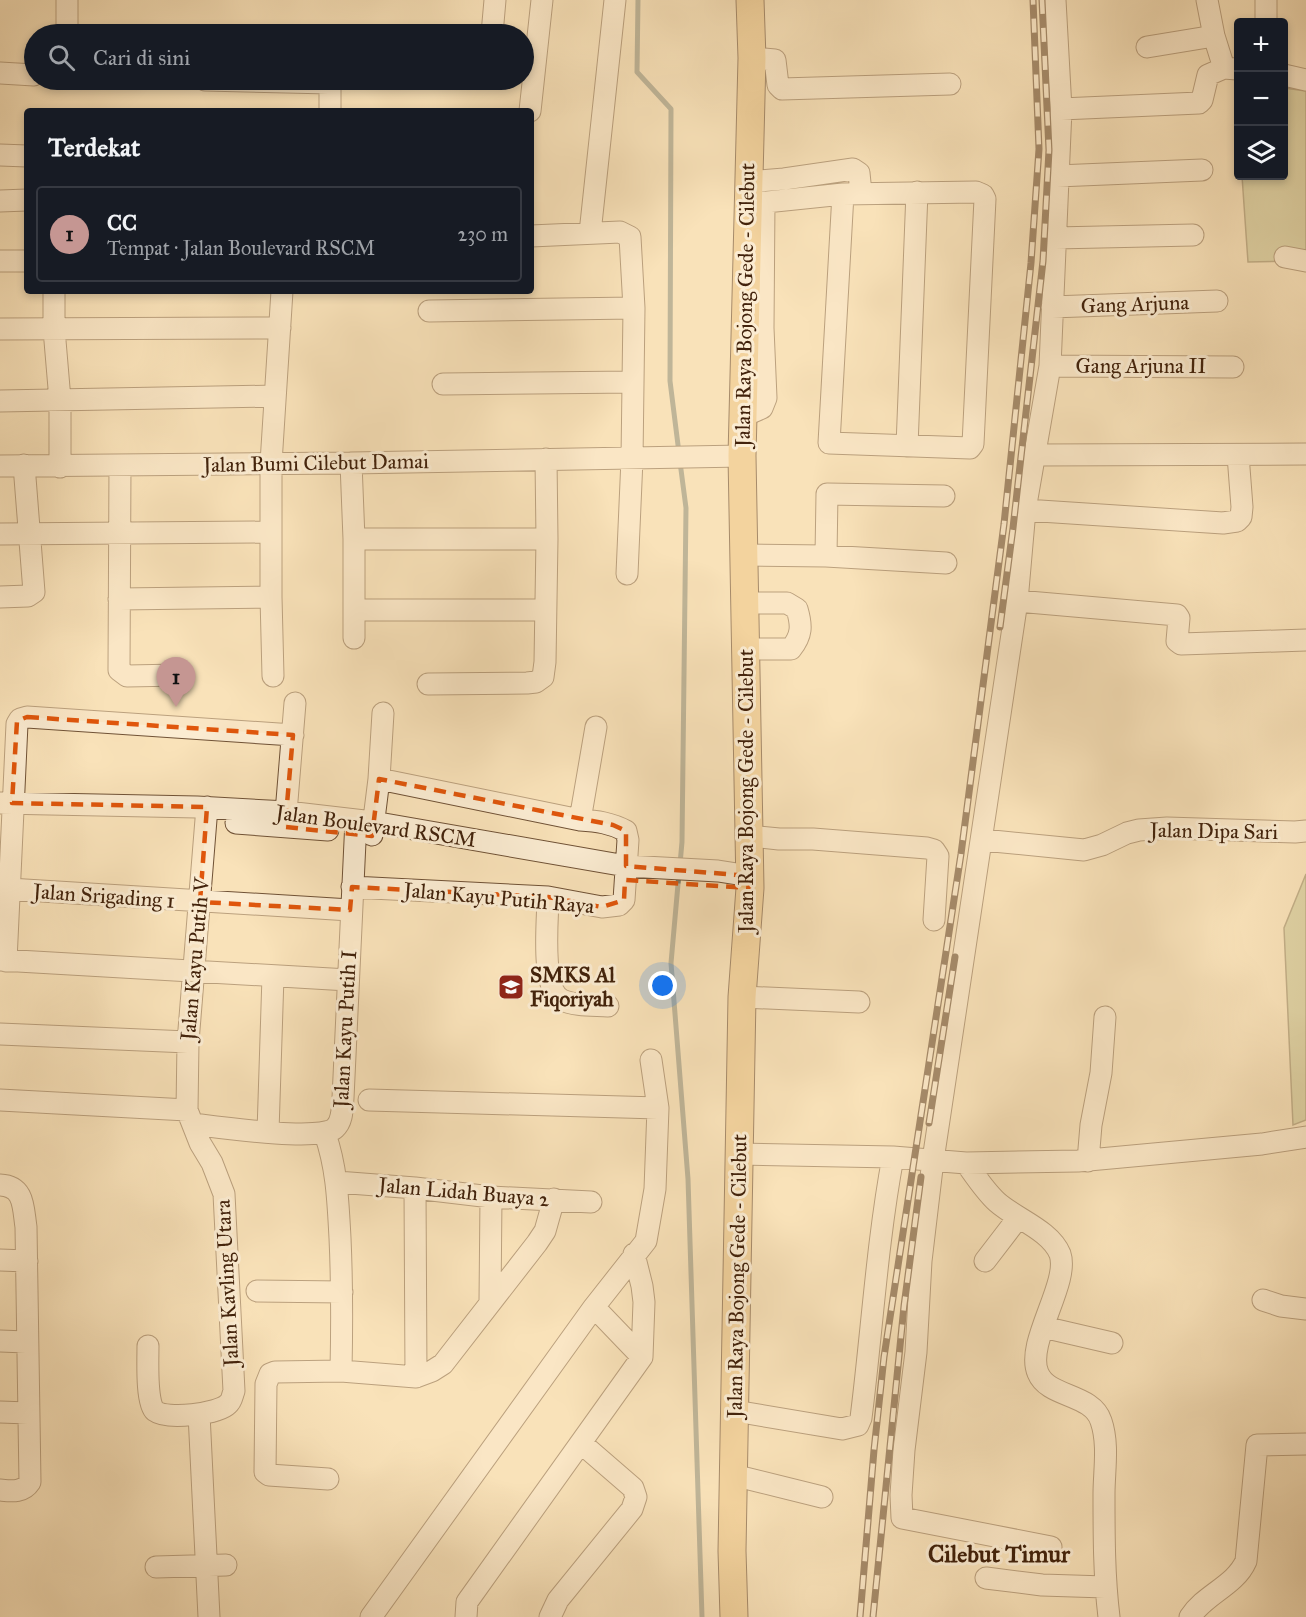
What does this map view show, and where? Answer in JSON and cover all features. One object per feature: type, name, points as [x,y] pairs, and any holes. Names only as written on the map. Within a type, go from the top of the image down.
[{"type":"main road","name":"Jalan Raya Bojong Gede - Cilebut","points":[[734,1617],[738,1154],[742,997],[750,882],[742,456],[743,413],[754,327],[750,0]]},
{"type":"street","points":[[67,0],[67,24]]},
{"type":"street","points":[[493,24],[495,0]]},
{"type":"street","points":[[534,74],[542,0]]},
{"type":"street","points":[[590,233],[615,0]]},
{"type":"street","points":[[1051,1547],[902,1518],[901,1495],[904,1449],[916,1352],[921,1261],[933,1160],[983,840],[1017,601],[1024,510],[1050,366],[1061,109],[1055,0]]},
{"type":"street","points":[[1061,109],[1199,103],[1202,100],[1206,77],[1213,71],[1231,69],[1214,36],[1207,0]]},
{"type":"street","points":[[1266,0],[1266,18]]},
{"type":"street","points":[[1147,47],[1214,36]]},
{"type":"street","points":[[752,58],[775,60],[778,85],[782,89],[950,84]]},
{"type":"street","points":[[0,74],[24,75]]},
{"type":"street","points":[[1288,76],[1306,80]]},
{"type":"street","points":[[329,90],[330,108]]},
{"type":"street","points":[[530,108],[532,90]]},
{"type":"street","points":[[0,155],[24,156]]},
{"type":"street","points":[[753,196],[784,179],[853,169],[859,173],[852,193],[830,442],[967,449],[973,444],[985,199],[981,193],[976,192],[852,193]]},
{"type":"street","points":[[1057,176],[1202,170]]},
{"type":"street","points":[[907,446],[917,192]]},
{"type":"street","points":[[0,201],[24,200]]},
{"type":"street","points":[[534,236],[620,232],[630,237],[634,308],[633,382],[641,458],[627,574]]},
{"type":"street","points":[[1054,238],[1193,235]]},
{"type":"street","points":[[1285,257],[1306,261]]},
{"type":"street","points":[[0,261],[24,261]]},
{"type":"street","points":[[54,294],[54,329],[60,400],[60,467]]},
{"type":"street","points":[[273,676],[271,463],[282,294]]},
{"type":"street","name":"Gang Arjuna","points":[[1052,307],[1217,301]]},
{"type":"street","points":[[429,311],[634,308]]},
{"type":"street","points":[[0,329],[280,328]]},
{"type":"street","name":"Gang Arjuna II","points":[[1050,366],[1233,367]]},
{"type":"street","points":[[444,384],[633,382]]},
{"type":"street","points":[[0,401],[275,396]]},
{"type":"street","points":[[1035,455],[1306,454]]},
{"type":"street","points":[[1024,510],[1206,523],[1237,521],[1241,517],[1242,507],[1238,455]]},
{"type":"street","name":"Jalan Bumi Cilebut Damai","points":[[0,466],[60,467],[742,456]]},
{"type":"street","points":[[428,684],[536,682],[543,677],[547,539],[546,459]]},
{"type":"street","points":[[351,463],[354,638]]},
{"type":"street","points":[[0,597],[28,596],[34,592],[24,465]]},
{"type":"street","points":[[120,465],[119,670],[127,676],[179,675]]},
{"type":"street","points":[[826,556],[827,494],[944,496]]},
{"type":"street","points":[[0,534],[271,532]]},
{"type":"street","points":[[354,539],[547,539]]},
{"type":"street","points":[[744,555],[826,556],[946,563]]},
{"type":"street","points":[[119,599],[271,597]]},
{"type":"street","points":[[1017,601],[1177,615],[1179,618],[1177,641],[1180,644],[1306,640]]},
{"type":"street","points":[[745,603],[787,603],[797,609],[801,624],[800,638],[792,649],[746,649]]},
{"type":"street","points":[[355,610],[545,610]]},
{"type":"street","points":[[286,819],[295,703]]},
{"type":"street","name":"Jalan Kayu Putih I","points":[[0,1100],[190,1117],[268,1132],[325,1134],[334,1130],[340,1122],[344,1086],[352,887],[364,827],[379,779],[383,713]]},
{"type":"street","points":[[293,735],[23,718],[17,721],[6,810],[9,889],[3,960],[348,980]]},
{"type":"street","points":[[580,820],[596,726]]},
{"type":"street","points":[[379,779],[613,825],[626,831],[628,840],[626,873]]},
{"type":"street","name":"Jalan Boulevard RSCM","points":[[6,810],[207,814],[286,819],[364,827],[626,873],[717,877],[750,882]]},
{"type":"street","name":"Jalan Kayu Putih V","points":[[190,1117],[188,1042],[207,814]]},
{"type":"street","name":"Jalan Dipa Sari","points":[[983,840],[1084,850],[1139,830],[1167,828],[1306,831]]},
{"type":"street","points":[[749,836],[813,839],[934,850],[938,856],[934,920]]},
{"type":"street","name":"Jalan Kayu Putih Raya","points":[[352,887],[548,897],[602,907],[620,905],[624,900],[626,873]]},
{"type":"street","name":"Jalan Srigading 1","points":[[9,889],[350,910]]},
{"type":"street","points":[[548,897],[547,955],[550,982],[555,996],[572,1003],[608,1006]]},
{"type":"street","points":[[268,1132],[273,976]]},
{"type":"street","points":[[742,997],[859,1002]]},
{"type":"street","points":[[1088,1161],[1091,1125],[1101,1073],[1105,1017]]},
{"type":"street","points":[[0,1034],[188,1042]]},
{"type":"street","points":[[371,1617],[594,1307],[646,1241],[655,1190],[658,1108],[651,1060]]},
{"type":"street","points":[[369,1100],[658,1108]]},
{"type":"street","name":"Jalan Kavling Utara","points":[[190,1117],[224,1194],[234,1391],[231,1402],[223,1408],[199,1414]]},
{"type":"street","points":[[325,1134],[337,1182],[342,1292],[341,1371]]},
{"type":"street","points":[[738,1154],[893,1157],[966,1163],[1088,1161],[1262,1144],[1306,1137]]},
{"type":"street","points":[[735,1411],[842,1429],[858,1425],[861,1418],[881,1233],[893,1157]]},
{"type":"street","points":[[966,1163],[997,1202],[1034,1227],[1059,1252],[1062,1263],[1036,1358],[1038,1374],[1055,1390],[1074,1397],[1095,1410],[1101,1422],[1105,1452],[1105,1587],[1108,1617]]},
{"type":"street","name":"Jalan Lidah Buaya 2","points":[[337,1182],[491,1197],[591,1202]]},
{"type":"street","points":[[0,1185],[14,1188],[21,1198],[26,1227],[26,1342],[30,1482],[16,1491],[0,1490]]},
{"type":"street","points":[[415,1188],[416,1377]]},
{"type":"street","points":[[490,1302],[491,1197]]},
{"type":"street","points":[[328,1479],[269,1475],[265,1472],[266,1384],[270,1374],[341,1371],[416,1377],[432,1371],[443,1364],[527,1257],[545,1231],[554,1199]]},
{"type":"street","points":[[985,1261],[1018,1218]]},
{"type":"street","points":[[463,1612],[642,1358],[644,1302],[634,1254]]},
{"type":"street","points":[[0,1260],[27,1261]]},
{"type":"street","points":[[256,1291],[342,1292]]},
{"type":"street","points":[[1263,1300],[1281,1306],[1306,1309]]},
{"type":"street","points":[[594,1307],[642,1358]]},
{"type":"street","points":[[1043,1327],[1112,1343]]},
{"type":"street","points":[[0,1341],[26,1342]]},
{"type":"street","points":[[148,1346],[150,1393],[152,1405],[156,1411],[165,1414],[199,1414],[215,1565],[209,1617]]},
{"type":"street","points":[[0,1412],[28,1413]]},
{"type":"street","points":[[550,1617],[558,1600],[632,1509],[636,1497],[633,1488],[581,1443]]},
{"type":"street","points":[[1190,1617],[1197,1606],[1237,1575],[1246,1561],[1257,1445],[1306,1444]]},
{"type":"street","points":[[734,1475],[822,1497]]},
{"type":"street","points":[[156,1567],[215,1565]]},
{"type":"street","points":[[986,1578],[1042,1585],[1105,1587]]},
{"type":"highlighted area","points":[[27,717],[293,735],[285,827],[372,836],[379,779],[613,825],[626,831],[626,866],[750,876],[750,888],[625,880],[624,900],[602,907],[548,897],[352,887],[350,910],[200,902],[207,807],[12,803],[17,721]]},
{"type":"green space","points":[[1288,89],[1306,91],[1306,261],[1248,262],[1242,180],[1288,180]]},
{"type":"green space","points":[[1306,874],[1306,1120],[1293,1125],[1284,928]]},
{"type":"waterway","points":[[638,0],[637,72],[671,109],[670,381],[679,453]]},
{"type":"waterway","points":[[680,462],[686,508],[680,864]]},
{"type":"waterway","points":[[679,873],[671,963],[688,1179],[702,1617]]},
{"type":"railway","points":[[860,1617],[884,1357],[961,854],[1004,524],[1031,263],[1039,149],[1033,0]]},
{"type":"railway","points":[[1000,627],[1043,261],[1049,150],[1042,0]]},
{"type":"railway","points":[[929,1123],[955,957]]},
{"type":"railway","points":[[873,1617],[904,1306],[921,1177]]},
{"type":"place","name":"CC","points":[[176,707]]},
{"type":"place","name":"SMKS Al Fiqoriyah","points":[[511,987]]},
{"type":"district","name":"Cilebut Timur","points":[[999,1554]]}]
